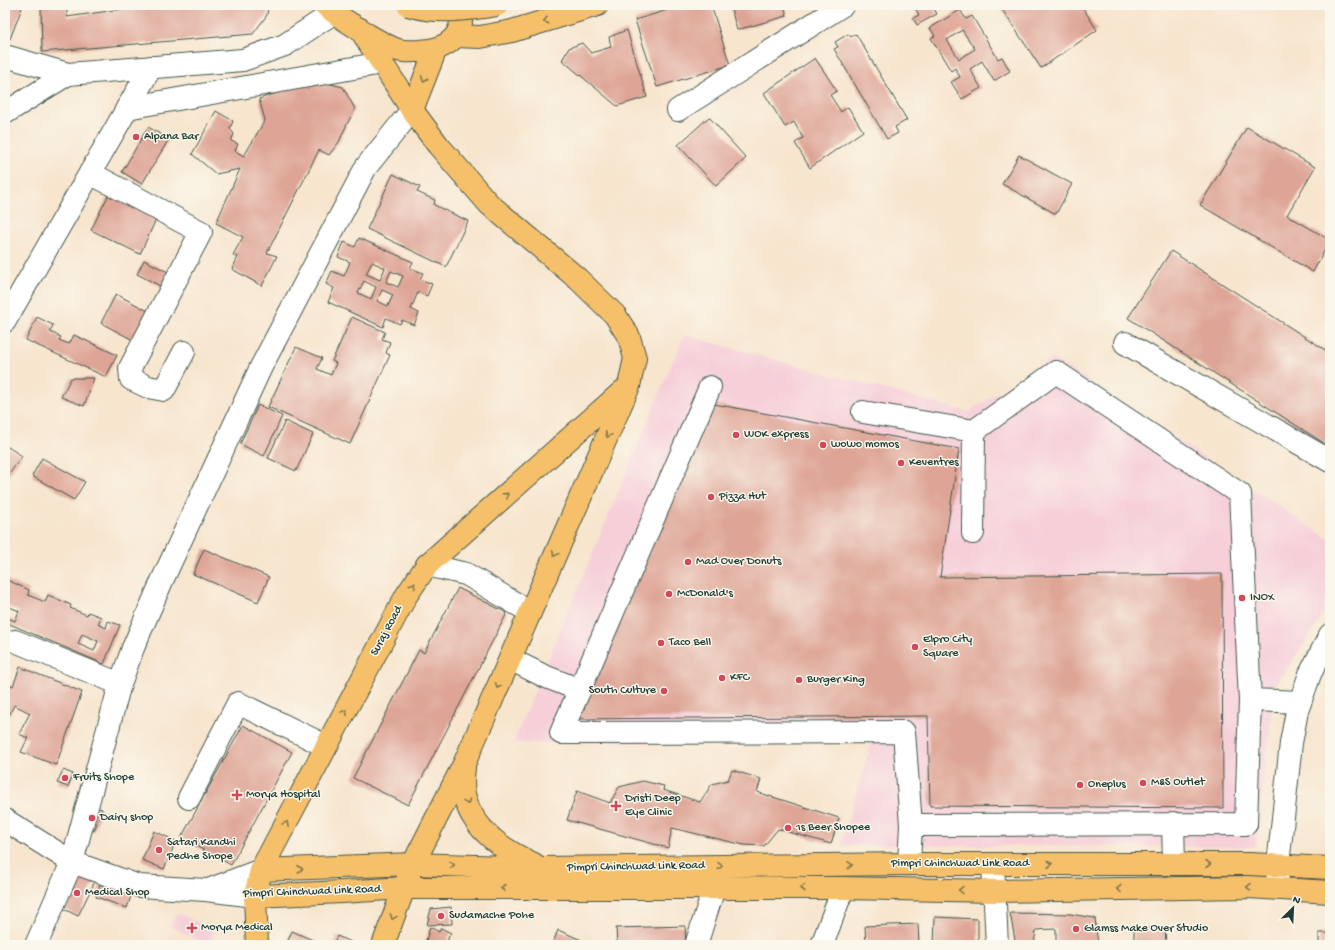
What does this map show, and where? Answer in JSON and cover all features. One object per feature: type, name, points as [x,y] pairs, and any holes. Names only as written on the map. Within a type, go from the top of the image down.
[{"type":"main road","points":[[408,5],[422,9],[448,11],[497,5]]},
{"type":"main road","points":[[329,9],[385,44],[398,50],[418,51],[436,49],[447,45],[456,36],[460,25],[460,5]]},
{"type":"main road","points":[[456,36],[480,37],[512,31],[597,5]]},
{"type":"main road","points":[[360,29],[412,110],[438,145],[489,204],[578,278],[615,315],[629,337],[635,358],[629,386],[464,764],[413,864],[383,945]]},
{"type":"main road","points":[[412,110],[436,49]]},
{"type":"main road","name":"Suraj Road","points":[[257,945],[255,896],[261,870],[406,596],[427,566],[629,386]]},
{"type":"main road","points":[[464,764],[463,785],[465,798],[479,824],[502,848],[542,878]]},
{"type":"main road","name":"Pimpri Chinchwad Link Road","points":[[261,870],[413,864],[542,878],[714,888],[842,888],[995,891],[1248,887],[1330,892]]},
{"type":"main road","name":"Pimpri Chinchwad Link Road","points":[[255,896],[342,892],[542,878],[909,864],[1249,864],[1330,868]]},
{"type":"street","points":[[678,110],[843,5]]},
{"type":"street","points":[[5,56],[68,74],[243,60],[285,45],[329,9]]},
{"type":"street","points":[[127,108],[216,91],[382,63]]},
{"type":"street","points":[[5,322],[150,67]]},
{"type":"street","points":[[5,113],[68,74]]},
{"type":"street","points":[[36,945],[72,862],[120,684],[161,583],[261,367],[366,167],[412,110]]},
{"type":"street","points":[[90,173],[201,232],[130,368],[131,379],[148,387],[164,390],[184,352]]},
{"type":"street","points":[[1125,343],[1330,460]]},
{"type":"street","points":[[863,412],[974,431],[1056,372],[1240,494],[1250,700],[1246,824],[911,824]]},
{"type":"street","points":[[710,387],[561,733],[904,732],[911,824],[909,864]]},
{"type":"street","points":[[973,533],[974,431]]},
{"type":"street","points":[[427,566],[466,574],[530,612]]},
{"type":"street","points":[[1278,888],[1278,865],[1291,743],[1297,711],[1310,674],[1330,635]]},
{"type":"street","points":[[15,641],[120,684]]},
{"type":"street","points":[[510,659],[544,676],[580,690]]},
{"type":"street","points":[[1250,700],[1300,702]]},
{"type":"street","points":[[189,798],[238,703],[326,746]]},
{"type":"street","points":[[5,820],[72,862],[139,886],[206,890]]},
{"type":"street","points":[[1173,823],[1174,864]]},
{"type":"street","points":[[993,864],[997,945]]},
{"type":"street","name":"Pimpri Chinchwad Link Road","points":[[206,890],[261,870]]},
{"type":"street","points":[[696,945],[714,888]]},
{"type":"street","points":[[822,945],[842,888]]},
{"type":"street","name":"Pimpri Chinchwad Link Road","points":[[206,890],[255,896]]},
{"type":"shaded area","points":[[684,335],[968,412],[1053,358],[1330,540],[1330,605],[1275,686],[1255,847],[841,845],[872,740],[513,743]]},
{"type":"shaded area","name":"Morya Medical","points":[[177,913],[214,930],[209,945],[170,926]]},
{"type":"building","points":[[5,5],[23,5],[10,39],[5,37]]},
{"type":"building","points":[[41,5],[67,5],[67,17],[151,5],[268,5],[267,15],[253,34],[42,52]]},
{"type":"building","points":[[684,5],[711,5],[730,65],[657,87],[635,20]]},
{"type":"building","points":[[730,5],[784,5],[787,16],[737,30]]},
{"type":"building","points":[[913,5],[932,5],[937,14],[917,25],[913,18],[919,15]]},
{"type":"building","points":[[999,5],[1081,5],[1097,30],[1041,68]]},
{"type":"building","points":[[960,10],[966,19],[972,16],[998,59],[1002,57],[1010,71],[994,81],[982,61],[970,69],[981,88],[962,99],[951,82],[960,77],[955,68],[951,71],[931,38],[935,36],[930,28]],"holes":[[[962,30],[975,49],[959,59],[947,40]]]},
{"type":"building","points":[[627,30],[647,97],[617,106],[562,60],[569,48],[582,43],[591,53],[611,47],[609,37]]},
{"type":"building","points":[[848,34],[851,37],[856,34],[907,120],[895,127],[898,133],[887,139],[834,49],[838,47],[835,42]]},
{"type":"building","points":[[815,58],[837,91],[830,95],[841,112],[848,107],[863,131],[810,168],[795,143],[803,138],[794,122],[785,127],[764,93]]},
{"type":"building","points":[[315,80],[343,87],[355,109],[339,142],[329,155],[319,150],[267,253],[277,256],[262,286],[232,269],[238,257],[233,255],[243,237],[216,223],[240,169],[216,174],[192,154],[216,111],[233,121],[230,129],[234,134],[231,141],[238,144],[235,151],[244,156],[265,120],[259,99]]},
{"type":"building","points":[[709,117],[746,158],[716,186],[678,145]]},
{"type":"building","points":[[148,127],[169,139],[142,184],[122,172]]},
{"type":"building","points":[[1247,127],[1315,167],[1287,215],[1330,240],[1313,272],[1200,205]]},
{"type":"building","points":[[1019,155],[1072,184],[1056,214],[1002,184]]},
{"type":"building","points":[[393,174],[420,187],[417,192],[435,200],[434,205],[468,221],[446,267],[367,229]]},
{"type":"building","points":[[110,192],[158,215],[140,254],[91,230]]},
{"type":"building","points":[[359,238],[413,262],[410,268],[423,273],[420,279],[432,284],[427,296],[418,292],[411,309],[419,313],[414,325],[402,320],[400,324],[386,318],[383,327],[328,302],[334,288],[326,284],[332,271],[344,276],[350,262],[338,257],[344,242],[355,247]],"holes":[[[372,262],[385,268],[380,280],[366,274]],[[391,271],[403,276],[398,287],[386,282]],[[364,281],[376,287],[371,299],[358,293]],[[382,290],[393,295],[388,306],[377,301]]]},
{"type":"building","points":[[1171,251],[1330,353],[1330,447],[1128,318]]},
{"type":"building","points":[[144,260],[172,274],[164,288],[137,274]]},
{"type":"building","points":[[116,294],[150,312],[135,341],[101,323]]},
{"type":"building","points":[[37,317],[53,325],[50,332],[61,337],[59,340],[69,344],[74,335],[117,355],[106,377],[26,340]]},
{"type":"building","points":[[352,317],[385,332],[382,339],[390,342],[386,353],[390,355],[350,444],[268,407],[296,347],[322,358],[317,369],[331,375],[336,363],[332,361]]},
{"type":"building","points":[[71,378],[94,378],[84,406],[61,397]]},
{"type":"building","name":"Elpro City Square","points":[[714,404],[959,449],[940,577],[1222,574],[1223,808],[930,806],[928,716],[575,719]]},
{"type":"building","points":[[258,405],[282,416],[264,456],[240,444]]},
{"type":"building","points":[[285,421],[313,434],[296,471],[268,458]]},
{"type":"building","points":[[5,424],[9,426],[5,432]]},
{"type":"building","points":[[5,445],[22,456],[5,480]]},
{"type":"building","points":[[42,458],[85,482],[74,500],[32,476]]},
{"type":"building","points":[[204,549],[269,577],[258,602],[193,574]]},
{"type":"building","points":[[5,579],[29,590],[28,595],[45,602],[48,595],[71,605],[70,608],[87,615],[88,612],[101,617],[98,624],[106,628],[108,621],[120,625],[104,664],[5,622],[5,617],[15,621],[19,611],[5,605]],"holes":[[[82,634],[98,641],[94,651],[78,644]]]},
{"type":"building","points":[[458,588],[507,613],[408,805],[353,778],[419,650],[424,653]]},
{"type":"building","points":[[20,667],[82,692],[56,765],[21,752],[28,738],[19,734],[30,713],[14,705],[10,714],[5,716],[5,683],[13,686]]},
{"type":"building","name":"Morya Hospital","points":[[243,725],[292,752],[231,865],[181,838]]},
{"type":"building","name":"Fruits Shope","points":[[63,770],[73,774],[68,787],[57,783]]},
{"type":"building","points":[[732,770],[761,779],[757,792],[839,818],[831,844],[778,829],[764,846],[744,845],[672,828],[668,848],[567,820],[577,791],[610,803],[619,787],[643,781],[664,786],[663,790],[700,802],[712,784],[728,780]]},
{"type":"building","name":"Dairy shop","points":[[91,805],[102,809],[94,831],[83,827]]},
{"type":"building","name":"Satari Kandhi Pedhe Shope","points":[[154,831],[176,841],[164,869],[142,860]]},
{"type":"building","name":"Medical Shop","points":[[76,870],[96,879],[78,916],[58,906]]},
{"type":"building","points":[[101,882],[132,893],[127,908],[96,897]]},
{"type":"building","name":"Sudamache Pohe","points":[[451,907],[452,924],[427,925],[431,909]]},
{"type":"building","name":"Glamss Make Over Studio","points":[[1010,913],[1070,914],[1095,918],[1098,945],[1056,945],[1056,929],[1036,930],[1034,945],[1016,945]]},
{"type":"building","points":[[935,917],[978,919],[978,945],[934,945]]},
{"type":"building","points":[[918,924],[919,945],[866,945],[865,926]]},
{"type":"building","points":[[685,926],[686,945],[617,944],[616,928]]},
{"type":"building","points":[[430,927],[439,932],[441,928],[451,933],[448,938],[448,945],[425,944]]},
{"type":"building","points":[[1165,927],[1166,945],[1134,945],[1134,929]]},
{"type":"building","points":[[558,930],[593,945],[552,945]]},
{"type":"building","points":[[292,931],[324,945],[286,945]]},
{"type":"building","points":[[1319,933],[1330,933],[1330,945],[1319,945]]},
{"type":"building","points":[[337,936],[358,945],[333,945]]},
{"type":"place","name":"Alpana Bar","points":[[136,137]]},
{"type":"place","name":"WOK express","points":[[736,435]]},
{"type":"place","name":"wowo momos","points":[[823,445]]},
{"type":"place","name":"Keventres","points":[[901,463]]},
{"type":"place","name":"Pizza Hut","points":[[711,497]]},
{"type":"place","name":"Mad Over Donuts","points":[[688,562]]},
{"type":"place","name":"McDonald's","points":[[669,594]]},
{"type":"place","name":"INOX","points":[[1242,598]]},
{"type":"place","name":"Taco Bell","points":[[661,643]]},
{"type":"place","name":"Elpro City Square","points":[[915,647]]},
{"type":"place","name":"KFC","points":[[722,678]]},
{"type":"place","name":"Burger King","points":[[799,680]]},
{"type":"place","name":"South Culture","points":[[664,691]]},
{"type":"place","name":"Fruits Shope","points":[[65,778]]},
{"type":"place","name":"M&S Outlet","points":[[1143,783]]},
{"type":"place","name":"Oneplus","points":[[1080,785]]},
{"type":"place","name":"Morya Hospital","points":[[237,795]]},
{"type":"place","name":"Dristi Deep Eye Clinic","points":[[616,806]]},
{"type":"place","name":"Dairy shop","points":[[92,818]]},
{"type":"place","name":"1s Beer Shopee","points":[[788,828]]},
{"type":"place","name":"Satari Kandhi Pedhe Shope","points":[[159,850]]},
{"type":"place","name":"Medical Shop","points":[[77,893]]},
{"type":"place","name":"Sudamache Pohe","points":[[441,916]]},
{"type":"place","name":"Morya Medical","points":[[192,928]]},
{"type":"place","name":"Glamss Make Over Studio","points":[[1076,929]]}]
